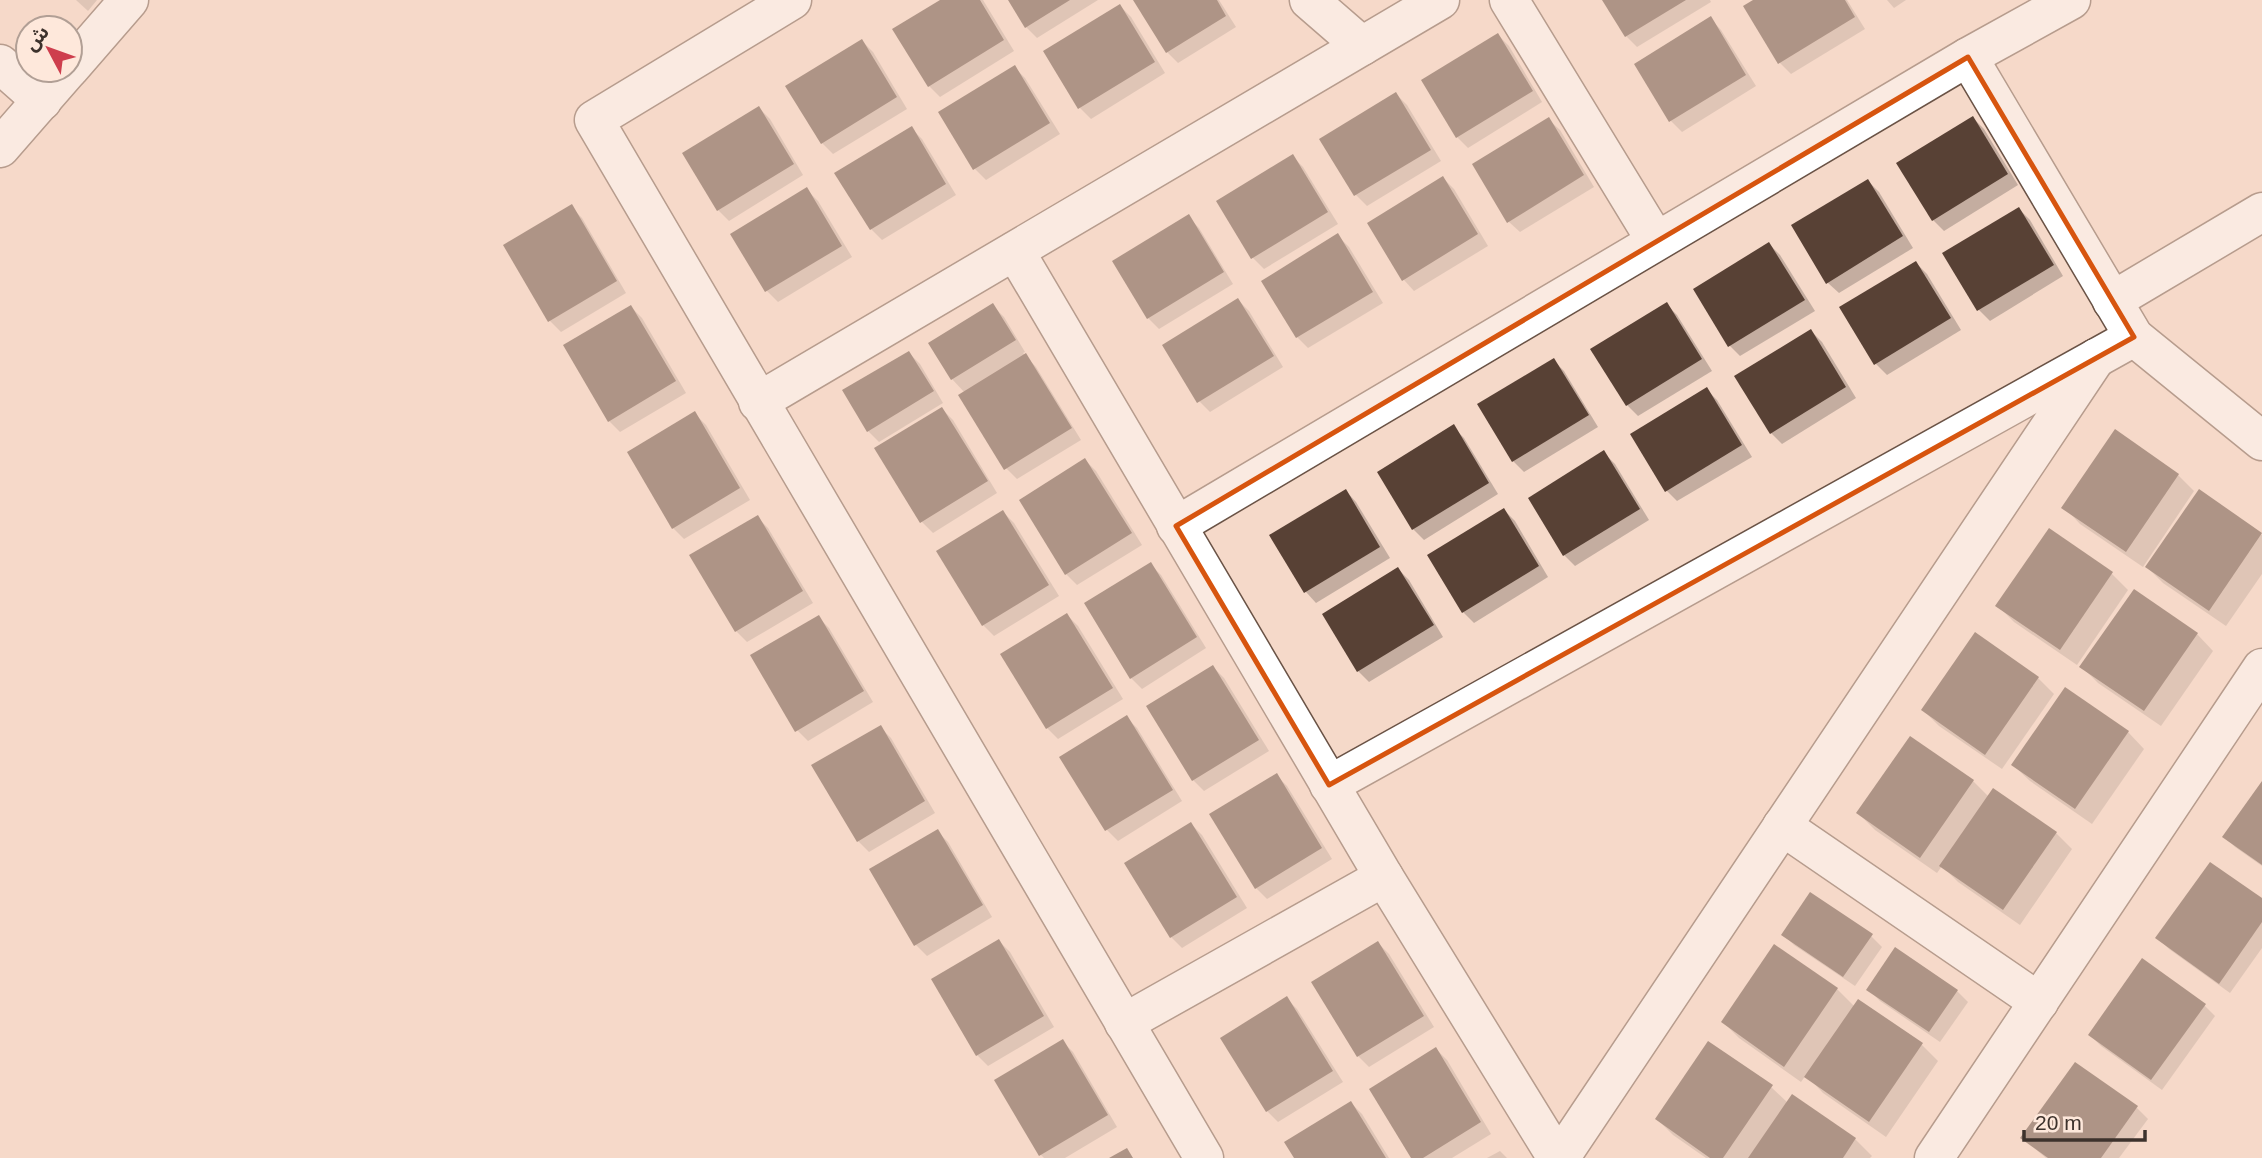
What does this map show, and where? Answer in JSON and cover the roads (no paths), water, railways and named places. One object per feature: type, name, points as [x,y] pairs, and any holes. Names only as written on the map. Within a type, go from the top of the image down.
[{"type":"street","points":[[84,52],[129,0]]},
{"type":"street","points":[[792,0],[594,120],[1204,1158]]},
{"type":"street","points":[[1309,0],[1362,46]]},
{"type":"street","points":[[758,402],[1440,0]]},
{"type":"street","points":[[1509,0],[1656,241]]},
{"type":"street","points":[[1176,526],[1968,57],[2071,0]]},
{"type":"street","points":[[1968,57],[2134,337],[2262,441]]},
{"type":"street","points":[[0,64],[42,101]]},
{"type":"street","points":[[0,148],[56,84]]},
{"type":"street","points":[[2112,301],[2262,212]]},
{"type":"street","points":[[1015,251],[1384,877],[1558,1158],[2096,358]]},
{"type":"street","points":[[1329,785],[2134,337]]},
{"type":"street","points":[[1934,1158],[2262,668]]},
{"type":"street","points":[[1782,826],[2039,1002]]},
{"type":"street","points":[[1124,1023],[1384,877]]}]
